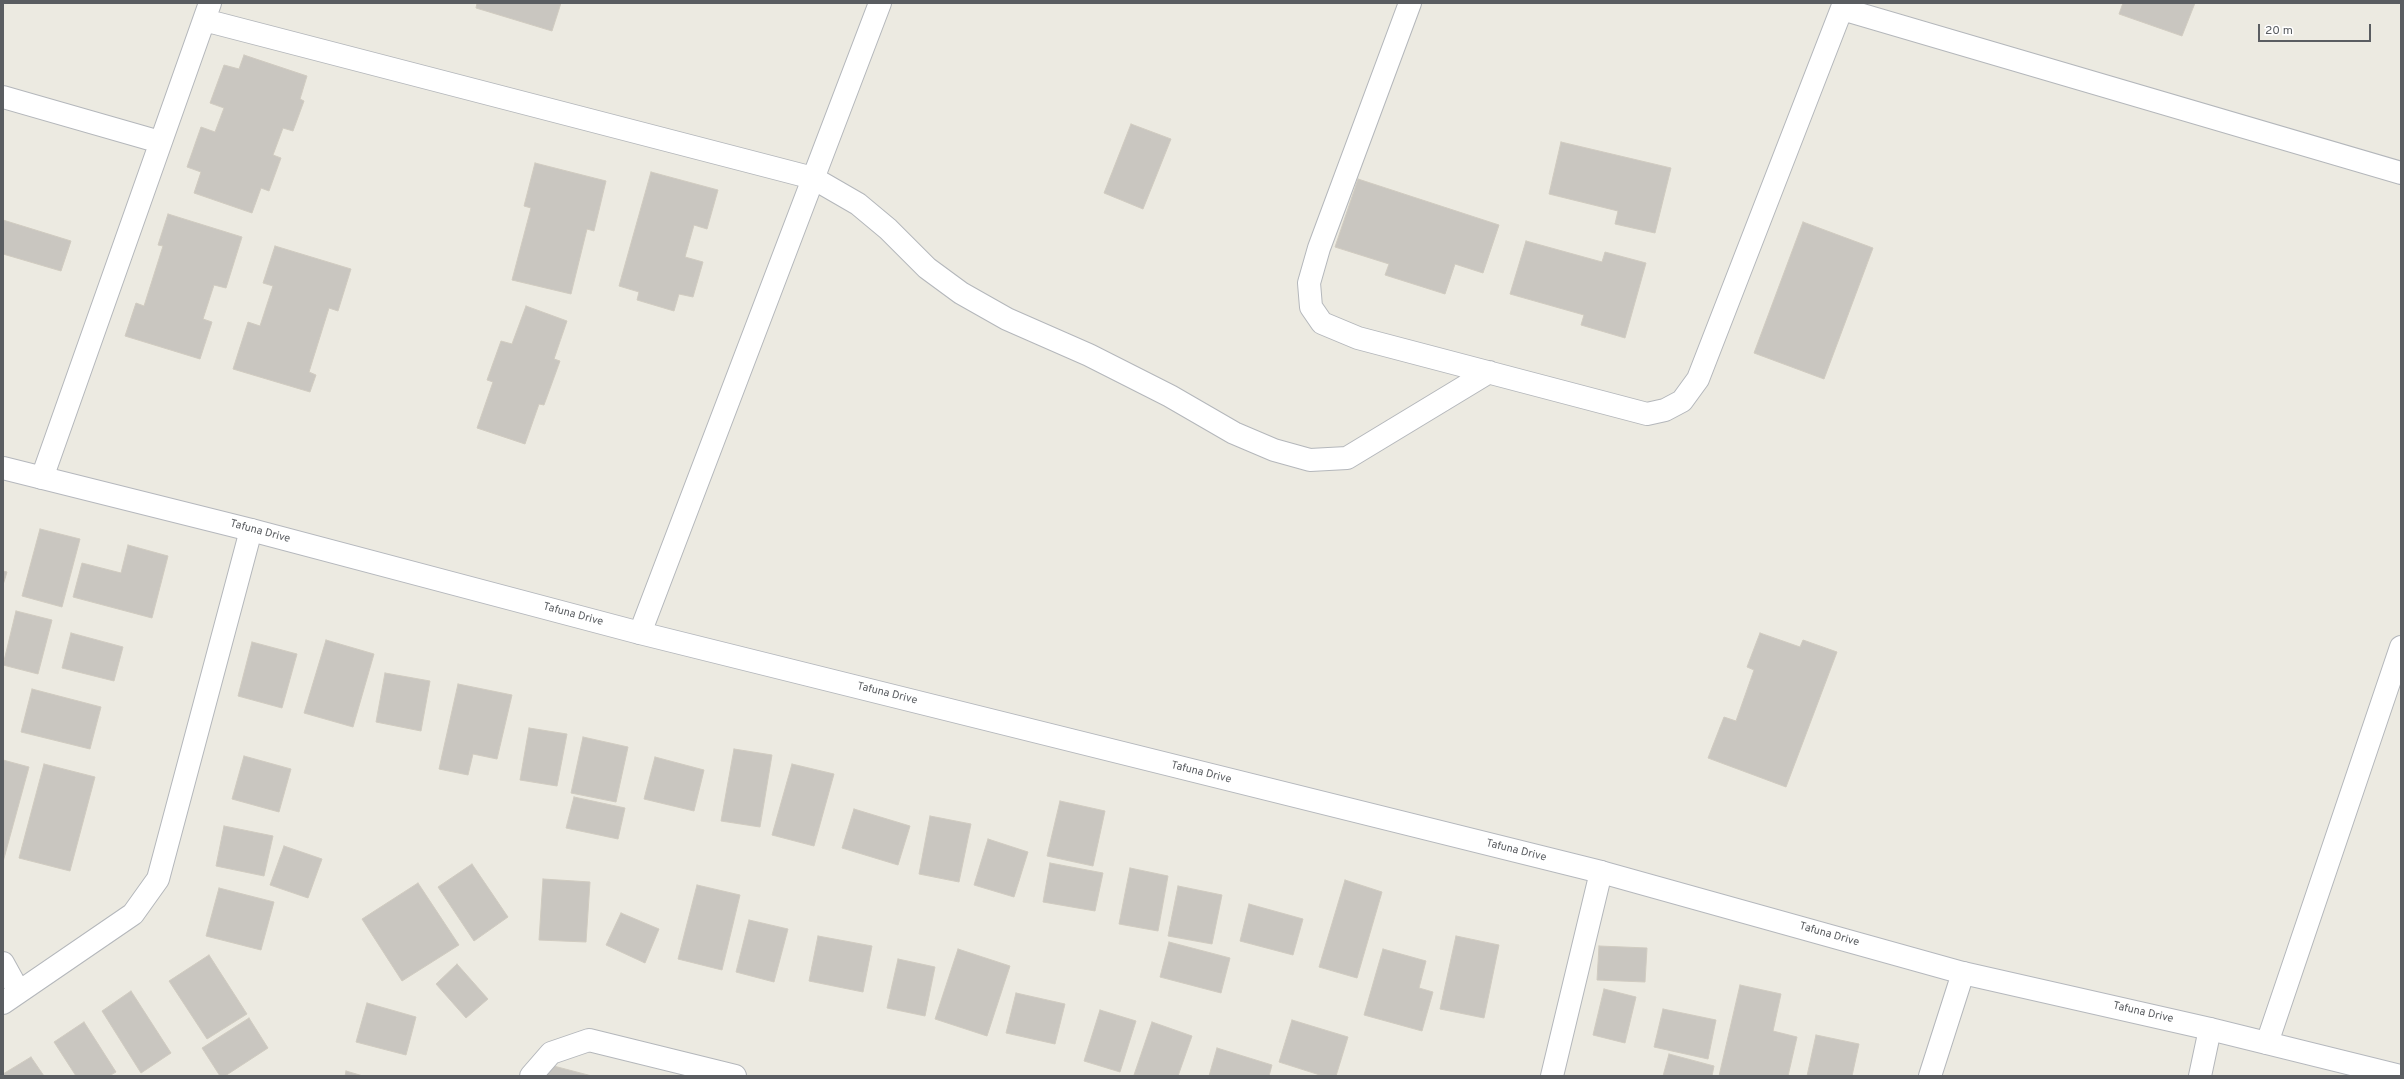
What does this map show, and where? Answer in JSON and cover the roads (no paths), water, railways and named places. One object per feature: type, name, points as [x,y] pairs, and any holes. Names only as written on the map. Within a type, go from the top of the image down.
[{"type":"street","points":[[640,633],[880,3]]},
{"type":"street","points":[[1410,3],[1319,248],[1309,284],[1311,307],[1322,323],[1358,338],[1648,414],[1665,410],[1682,401],[1698,379],[1843,6],[2401,173]]},
{"type":"street","points":[[42,478],[207,11],[813,178],[858,204],[888,229],[927,268],[961,292],[1007,319],[1089,355],[1170,396],[1234,433],[1274,450],[1310,460],[1347,458],[1490,372]]},
{"type":"street","points":[[3,97],[160,142]]},
{"type":"street","name":"Tafuna Drive","points":[[3,468],[251,530],[640,633],[1601,872],[1963,973],[2210,1028],[2400,1076]]},
{"type":"street","points":[[3,963],[11,998],[133,914],[158,879],[251,530]]},
{"type":"street","points":[[2268,1043],[2401,647]]},
{"type":"street","points":[[1552,1076],[1601,872]]},
{"type":"street","points":[[1930,1076],[1963,973]]},
{"type":"street","points":[[2200,1076],[2210,1028]]},
{"type":"street","points":[[531,1076],[551,1053],[589,1040],[735,1076]]}]
